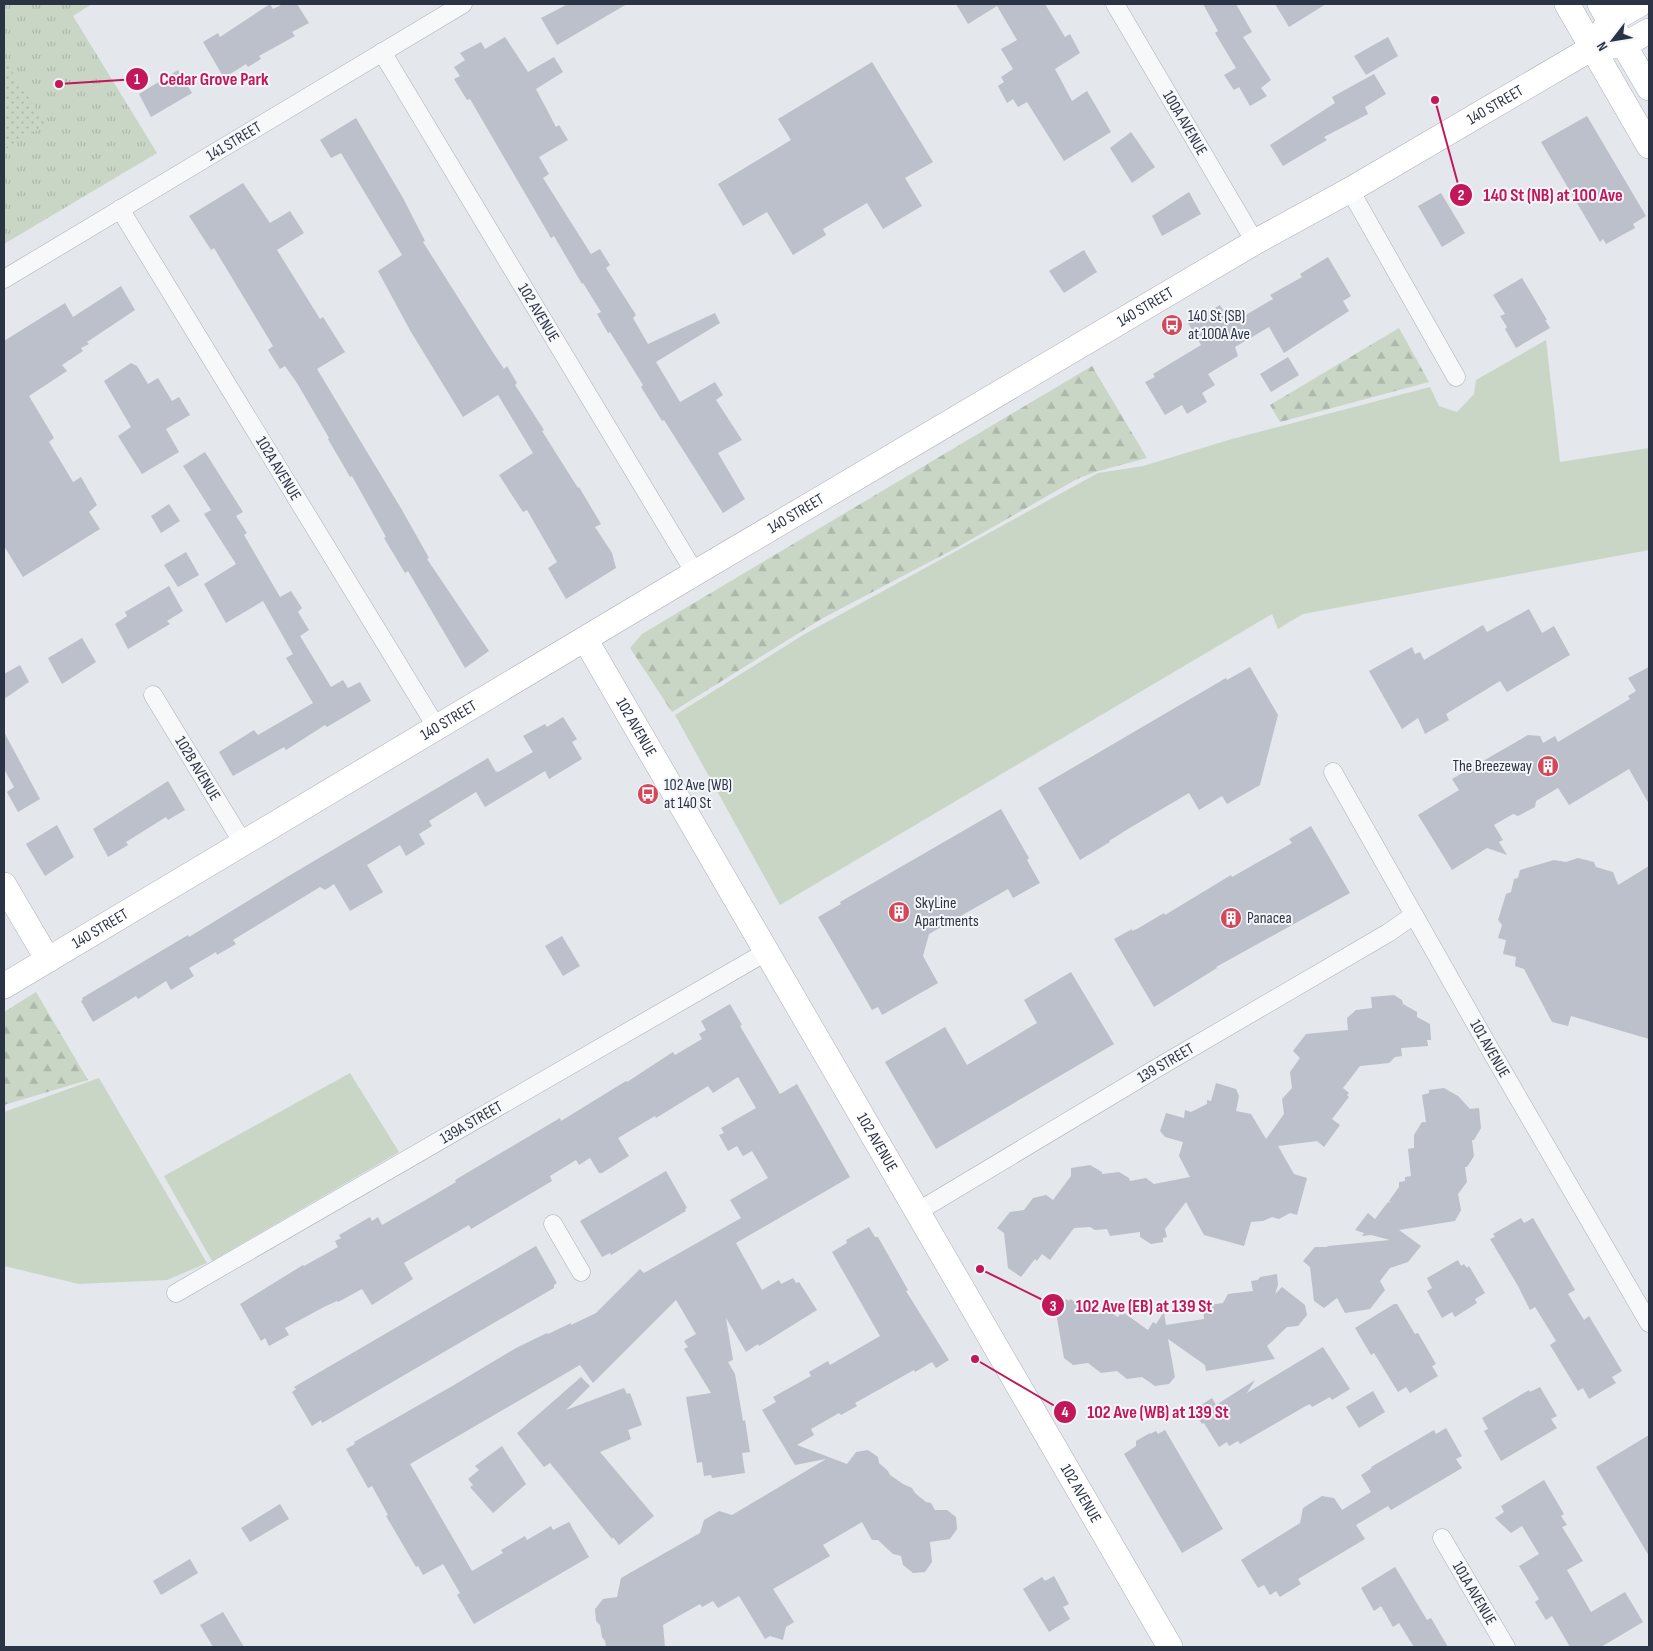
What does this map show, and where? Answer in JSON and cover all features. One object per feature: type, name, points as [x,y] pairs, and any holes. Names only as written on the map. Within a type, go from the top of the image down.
[{"type":"main road","points":[[1567,4],[1649,146]]},
{"type":"main road","name":"140 STREET","points":[[1592,48],[1605,12],[1640,4]]},
{"type":"main road","points":[[1605,12],[1649,88]]},
{"type":"main road","name":"140 STREET","points":[[4,986],[695,573],[1255,242],[1350,190],[1592,48],[1624,45],[1649,31]]},
{"type":"main road","name":"102 AVENUE","points":[[585,639],[644,737],[766,952],[1170,1647]]},
{"type":"main road","points":[[4,885],[48,960]]},
{"type":"street","name":"141 STREET","points":[[4,279],[463,4]]},
{"type":"street","name":"100A AVENUE","points":[[1115,4],[1255,242]]},
{"type":"street","name":"102 AVENUE","points":[[382,52],[695,573]]},
{"type":"street","points":[[1350,190],[1456,377]]},
{"type":"street","name":"102A AVENUE","points":[[120,209],[437,728]]},
{"type":"street","name":"102B AVENUE","points":[[153,695],[243,843]]},
{"type":"street","name":"101 AVENUE","points":[[1333,772],[1649,1323]]},
{"type":"street","name":"139 STREET","points":[[917,1212],[1388,933],[1414,915]]},
{"type":"street","name":"139A STREET","points":[[176,1293],[766,952]]},
{"type":"street","points":[[553,1224],[581,1272]]},
{"type":"street","name":"101A AVENUE","points":[[1442,1538],[1506,1647]]},
{"type":"green space","points":[[4,4],[92,4],[73,16],[157,153],[4,244]]},
{"type":"green space","points":[[4,59],[46,125],[4,150]]},
{"type":"green space","points":[[1399,328],[1429,382],[1280,422],[1270,405]]},
{"type":"green space","points":[[1546,340],[1560,462],[1649,448],[1649,550],[1303,614],[1278,629],[1272,614],[780,905],[675,715],[803,635],[1098,473],[1143,466],[1232,439],[1430,387],[1439,406],[1457,412],[1474,394],[1476,380]]},
{"type":"green space","points":[[1092,366],[1147,458],[1095,472],[1077,479],[958,547],[823,618],[672,712],[630,648],[642,634]]},
{"type":"green space","points":[[36,992],[88,1080],[4,1105],[4,1012]]},
{"type":"green space","points":[[350,1073],[399,1152],[212,1261],[164,1176]]},
{"type":"green space","points":[[99,1078],[207,1263],[167,1280],[79,1284],[4,1266],[4,1112]]},
{"type":"building","points":[[270,4],[273,9],[283,4],[297,4],[309,23],[292,32],[295,36],[259,56],[261,59],[248,67],[246,64],[224,78],[203,42],[218,33],[220,37]]},
{"type":"building","points":[[568,4],[627,4],[557,45],[541,18]]},
{"type":"building","points":[[956,4],[1045,4],[1065,37],[1070,34],[1080,53],[1055,69],[1072,101],[1087,91],[1111,132],[1064,161],[1027,102],[1018,107],[1013,99],[1007,103],[998,86],[1004,82],[1001,77],[1013,69],[1001,49],[1017,40],[997,6],[968,24]]},
{"type":"building","points":[[1203,4],[1236,4],[1252,32],[1243,37],[1271,80],[1261,88],[1267,96],[1250,106],[1239,87],[1234,90],[1224,75],[1236,68],[1215,33],[1218,31]]},
{"type":"building","points":[[1275,4],[1326,4],[1289,27]]},
{"type":"building","points":[[505,37],[528,72],[554,57],[563,72],[536,89],[556,127],[559,125],[568,140],[539,157],[549,174],[543,178],[591,254],[600,249],[610,265],[606,268],[636,315],[633,318],[648,344],[715,313],[720,323],[656,362],[680,402],[715,382],[723,395],[716,400],[742,440],[718,453],[745,499],[723,513],[664,420],[662,421],[641,387],[643,385],[597,314],[601,312],[554,236],[551,238],[470,99],[467,100],[454,79],[460,76],[454,67],[465,60],[460,53],[481,42],[485,49]]},
{"type":"building","points":[[1388,37],[1398,56],[1366,75],[1354,56]]},
{"type":"building","points":[[872,62],[933,162],[905,178],[922,206],[883,229],[867,203],[823,229],[826,235],[793,255],[767,212],[743,226],[718,184],[791,140],[778,119]]},
{"type":"building","points":[[178,70],[192,93],[151,117],[139,94]]},
{"type":"building","points":[[1374,74],[1386,94],[1365,107],[1368,114],[1324,137],[1327,140],[1283,166],[1270,145],[1335,103],[1332,97]]},
{"type":"building","points":[[1587,116],[1646,216],[1633,224],[1635,228],[1606,244],[1603,239],[1600,242],[1541,142]]},
{"type":"building","points":[[356,118],[403,198],[425,241],[423,242],[504,369],[507,366],[517,383],[515,385],[544,430],[542,431],[601,524],[595,527],[612,553],[616,568],[566,599],[548,568],[557,562],[527,510],[523,512],[499,475],[533,453],[498,395],[463,417],[411,332],[378,271],[402,255],[341,153],[331,158],[320,140]]},
{"type":"building","points":[[1131,132],[1155,167],[1132,183],[1110,148]]},
{"type":"building","points":[[243,183],[270,223],[290,211],[304,233],[277,250],[320,319],[323,317],[345,352],[317,369],[402,510],[429,558],[427,559],[489,651],[465,668],[408,571],[405,573],[384,538],[386,537],[352,476],[350,477],[297,383],[285,366],[280,369],[268,350],[273,346],[214,248],[211,250],[189,216]]},
{"type":"building","points":[[1189,192],[1201,214],[1162,236],[1152,216]]},
{"type":"building","points":[[1441,193],[1465,233],[1442,247],[1418,206]]},
{"type":"building","points":[[1084,250],[1097,272],[1064,293],[1049,271]]},
{"type":"building","points":[[1328,257],[1351,296],[1343,301],[1349,311],[1284,353],[1269,327],[1235,347],[1238,356],[1208,374],[1215,385],[1202,393],[1207,402],[1187,414],[1182,405],[1165,415],[1145,382],[1155,377],[1153,374],[1201,345],[1188,323],[1220,305],[1228,318],[1235,314],[1239,319],[1273,299],[1270,295],[1302,277],[1300,274]]},
{"type":"building","points":[[1522,278],[1550,328],[1516,348],[1500,316],[1505,314],[1493,295]]},
{"type":"building","points":[[121,286],[135,310],[87,342],[89,344],[81,348],[83,351],[62,365],[67,371],[29,396],[54,438],[49,442],[73,482],[81,477],[97,505],[89,512],[100,529],[23,577],[4,546],[4,341],[65,303],[73,317]]},
{"type":"building","points":[[1288,357],[1299,375],[1271,392],[1260,374]]},
{"type":"building","points":[[131,363],[137,366],[148,384],[158,378],[172,401],[179,397],[190,415],[166,429],[179,452],[142,474],[118,436],[131,427],[104,381]]},
{"type":"building","points":[[205,452],[243,512],[236,516],[247,533],[244,535],[280,597],[291,591],[302,608],[298,612],[309,630],[300,636],[331,687],[343,680],[348,688],[360,682],[371,701],[327,727],[325,725],[286,750],[284,747],[233,776],[219,752],[254,730],[258,735],[313,703],[286,658],[293,654],[263,601],[226,623],[204,584],[236,564],[204,514],[211,510],[183,466]]},
{"type":"building","points":[[169,504],[180,521],[161,533],[151,516]]},
{"type":"building","points":[[186,552],[199,575],[178,587],[164,565]]},
{"type":"building","points":[[169,586],[183,611],[167,621],[170,624],[128,649],[115,624],[127,616],[125,612]]},
{"type":"building","points":[[1529,609],[1542,633],[1554,626],[1570,655],[1507,692],[1500,681],[1446,714],[1449,720],[1425,734],[1418,718],[1402,729],[1369,671],[1412,647],[1415,654],[1420,652],[1424,660],[1483,625],[1487,632]]},
{"type":"building","points":[[82,638],[96,662],[62,684],[48,658]]},
{"type":"building","points":[[20,665],[29,682],[4,699],[4,674]]},
{"type":"building","points":[[1250,667],[1278,715],[1260,785],[1227,804],[1222,796],[1199,810],[1189,793],[1080,860],[1038,788],[1226,678],[1227,680]]},
{"type":"building","name":"The Breezeway","points":[[1649,667],[1649,804],[1629,769],[1569,805],[1558,788],[1536,801],[1535,807],[1518,816],[1513,814],[1494,825],[1503,840],[1499,842],[1507,855],[1487,848],[1452,870],[1418,815],[1459,790],[1452,779],[1528,735],[1540,736],[1543,743],[1555,736],[1558,742],[1630,699],[1628,696],[1636,691],[1628,678]]},
{"type":"building","points":[[563,717],[577,739],[572,742],[582,759],[549,779],[545,771],[485,807],[476,792],[429,821],[432,826],[419,834],[425,844],[406,856],[400,845],[367,865],[383,892],[350,911],[334,884],[325,890],[320,887],[233,940],[236,944],[217,955],[216,952],[189,968],[194,976],[171,990],[166,981],[138,999],[136,996],[93,1022],[81,1001],[83,1000],[82,998],[188,935],[189,937],[488,758],[496,772],[498,772],[533,752],[523,736],[545,724],[547,727]]},
{"type":"building","points":[[4,732],[40,799],[18,812],[7,792],[14,787],[4,769]]},
{"type":"building","points":[[168,781],[185,810],[168,820],[166,817],[126,842],[128,845],[108,857],[93,829]]},
{"type":"building","name":"SkyLine Apartments","points":[[1001,809],[1029,858],[1027,860],[1040,883],[1013,898],[1008,889],[929,934],[923,956],[938,983],[882,1015],[878,1007],[872,1010],[818,917],[841,904],[840,902]]},
{"type":"building","points":[[57,825],[74,857],[45,876],[26,844]]},
{"type":"building","name":"Panacea","points":[[1311,826],[1350,893],[1216,967],[1154,1007],[1114,939],[1132,929],[1132,931],[1137,929],[1164,913],[1165,915],[1231,875],[1232,877],[1292,843],[1289,839]]},
{"type":"building","points":[[1578,858],[1594,862],[1596,867],[1613,872],[1618,885],[1649,866],[1649,1039],[1571,1016],[1568,1026],[1552,1022],[1524,969],[1515,966],[1516,957],[1503,954],[1506,940],[1498,938],[1502,925],[1498,920],[1506,894],[1511,892],[1514,879],[1518,878],[1520,870],[1554,860],[1566,862]]},
{"type":"building","points":[[562,936],[580,966],[563,976],[545,946]]},
{"type":"building","points":[[1071,972],[1114,1044],[936,1149],[885,1062],[945,1027],[967,1065],[1037,1023],[1024,1000]]},
{"type":"building","points":[[1394,995],[1402,1000],[1403,1004],[1417,1012],[1417,1017],[1430,1024],[1431,1040],[1427,1040],[1428,1046],[1401,1048],[1402,1056],[1395,1057],[1389,1063],[1360,1066],[1343,1088],[1349,1093],[1347,1095],[1349,1097],[1332,1119],[1340,1125],[1324,1147],[1317,1141],[1278,1146],[1294,1174],[1307,1178],[1297,1215],[1290,1213],[1279,1219],[1272,1217],[1263,1221],[1251,1222],[1244,1246],[1204,1235],[1186,1202],[1165,1229],[1167,1237],[1163,1238],[1163,1242],[1151,1244],[1140,1237],[1140,1232],[1110,1236],[1107,1229],[1074,1228],[1050,1260],[1042,1254],[1037,1261],[1035,1259],[1021,1277],[1008,1268],[1004,1233],[997,1228],[1010,1212],[1024,1210],[1033,1198],[1046,1195],[1053,1200],[1071,1176],[1071,1168],[1090,1165],[1102,1172],[1102,1174],[1119,1172],[1129,1178],[1130,1181],[1146,1178],[1154,1184],[1190,1177],[1179,1156],[1183,1142],[1165,1137],[1160,1131],[1166,1113],[1184,1118],[1185,1110],[1191,1112],[1207,1104],[1207,1100],[1211,1101],[1216,1083],[1236,1089],[1239,1096],[1236,1111],[1251,1114],[1266,1139],[1284,1114],[1282,1099],[1292,1088],[1290,1072],[1300,1058],[1293,1051],[1306,1034],[1348,1030],[1347,1018],[1356,1010],[1372,1008],[1371,997]]},
{"type":"building","points":[[730,1004],[742,1025],[740,1026],[780,1094],[797,1084],[850,1177],[736,1243],[762,1290],[779,1280],[781,1284],[793,1278],[796,1283],[799,1282],[817,1310],[746,1352],[726,1318],[733,1360],[728,1362],[735,1374],[750,1452],[742,1453],[745,1473],[712,1478],[711,1475],[704,1476],[702,1462],[697,1463],[686,1397],[711,1393],[684,1349],[688,1347],[684,1341],[696,1334],[676,1300],[593,1383],[580,1365],[410,1464],[472,1571],[503,1553],[501,1550],[525,1536],[527,1540],[551,1526],[553,1530],[569,1522],[589,1557],[474,1624],[457,1595],[460,1593],[443,1564],[423,1575],[418,1566],[416,1567],[386,1516],[388,1515],[372,1486],[368,1488],[346,1449],[355,1444],[354,1442],[516,1348],[596,1313],[640,1269],[644,1273],[741,1218],[730,1200],[768,1178],[752,1151],[743,1156],[737,1146],[728,1151],[719,1135],[724,1133],[721,1128],[756,1108],[738,1077],[713,1093],[708,1086],[656,1118],[655,1116],[618,1138],[629,1156],[602,1173],[599,1173],[590,1158],[579,1165],[576,1160],[550,1176],[552,1181],[471,1229],[469,1225],[404,1263],[413,1279],[372,1305],[362,1289],[285,1328],[289,1335],[269,1346],[265,1338],[261,1341],[240,1304],[303,1265],[338,1247],[335,1241],[341,1238],[339,1235],[370,1217],[372,1221],[378,1217],[382,1225],[560,1118],[561,1121],[627,1082],[673,1052],[675,1055],[702,1039],[699,1034],[706,1030],[701,1021]]},
{"type":"building","points":[[1444,1088],[1458,1096],[1470,1109],[1479,1108],[1481,1128],[1474,1140],[1472,1140],[1474,1156],[1467,1167],[1465,1167],[1467,1182],[1458,1194],[1461,1210],[1455,1221],[1399,1230],[1421,1246],[1408,1262],[1390,1268],[1380,1281],[1385,1290],[1370,1309],[1345,1313],[1337,1298],[1324,1308],[1314,1301],[1310,1267],[1303,1261],[1315,1247],[1390,1240],[1371,1235],[1362,1236],[1364,1233],[1355,1230],[1368,1213],[1375,1219],[1388,1202],[1391,1203],[1389,1201],[1399,1187],[1399,1182],[1405,1181],[1405,1177],[1411,1176],[1408,1149],[1414,1148],[1414,1135],[1422,1122],[1426,1122],[1422,1095],[1429,1093],[1429,1090]]},
{"type":"building","points":[[666,1171],[687,1208],[685,1209],[686,1211],[611,1255],[610,1253],[602,1257],[580,1221]]},
{"type":"building","points":[[1521,1218],[1524,1223],[1533,1218],[1575,1290],[1568,1294],[1584,1320],[1589,1316],[1622,1371],[1612,1377],[1616,1383],[1589,1399],[1583,1388],[1578,1391],[1550,1345],[1556,1341],[1535,1307],[1530,1310],[1490,1239],[1495,1237],[1493,1234]]},
{"type":"building","points":[[869,1227],[875,1237],[878,1237],[908,1290],[906,1291],[949,1360],[936,1368],[932,1362],[915,1372],[914,1370],[855,1403],[857,1406],[841,1415],[839,1413],[811,1429],[814,1435],[797,1445],[847,1464],[856,1452],[868,1450],[878,1457],[879,1463],[890,1475],[912,1488],[926,1502],[931,1503],[935,1510],[947,1510],[956,1517],[957,1529],[950,1539],[930,1542],[932,1562],[925,1572],[913,1573],[903,1565],[901,1556],[893,1554],[878,1540],[872,1540],[862,1522],[823,1545],[830,1556],[773,1589],[794,1622],[786,1627],[783,1640],[770,1636],[765,1639],[739,1596],[718,1608],[713,1601],[702,1607],[700,1604],[663,1625],[665,1647],[606,1647],[600,1625],[596,1621],[595,1609],[603,1599],[617,1597],[621,1578],[700,1533],[704,1520],[719,1511],[732,1515],[826,1459],[795,1465],[762,1410],[776,1402],[773,1397],[811,1376],[809,1372],[828,1361],[830,1365],[880,1336],[832,1252],[847,1243],[846,1240]]},
{"type":"building","points":[[536,1246],[557,1283],[554,1285],[554,1288],[322,1423],[321,1420],[312,1426],[292,1392],[296,1389],[294,1387]]},
{"type":"building","points":[[1458,1260],[1461,1266],[1464,1264],[1467,1268],[1469,1266],[1485,1293],[1475,1299],[1477,1303],[1455,1317],[1452,1312],[1442,1318],[1427,1291],[1432,1288],[1427,1278]]},
{"type":"building","points":[[1277,1274],[1278,1285],[1275,1294],[1282,1287],[1305,1305],[1307,1315],[1298,1326],[1287,1327],[1267,1346],[1275,1359],[1206,1371],[1205,1365],[1168,1339],[1175,1377],[1169,1384],[1155,1386],[1142,1377],[1127,1379],[1117,1371],[1101,1373],[1088,1363],[1073,1365],[1064,1358],[1056,1313],[1066,1299],[1069,1301],[1070,1299],[1095,1313],[1098,1308],[1106,1313],[1107,1310],[1118,1317],[1124,1313],[1148,1330],[1153,1322],[1156,1324],[1164,1312],[1166,1325],[1204,1319],[1203,1309],[1208,1308],[1210,1305],[1223,1303],[1228,1294],[1253,1291],[1251,1281],[1258,1280],[1260,1277]]},
{"type":"building","points":[[1397,1304],[1415,1334],[1418,1333],[1436,1364],[1432,1366],[1438,1376],[1410,1393],[1406,1387],[1398,1392],[1374,1353],[1371,1355],[1355,1328]]},
{"type":"building","points":[[1323,1347],[1350,1389],[1332,1400],[1330,1397],[1312,1407],[1310,1404],[1240,1444],[1238,1441],[1229,1446],[1227,1442],[1219,1447],[1204,1423],[1202,1424],[1193,1410],[1212,1398],[1216,1405],[1255,1380],[1247,1393]]},
{"type":"building","points":[[581,1377],[590,1386],[566,1410],[624,1388],[627,1394],[630,1393],[642,1425],[628,1430],[631,1439],[600,1452],[654,1516],[619,1545],[550,1463],[544,1467],[517,1433]]},
{"type":"building","points":[[1540,1387],[1557,1416],[1551,1419],[1557,1428],[1501,1461],[1484,1431],[1488,1429],[1482,1418],[1529,1390],[1530,1392]]},
{"type":"building","points":[[1373,1391],[1385,1412],[1359,1428],[1346,1407]]},
{"type":"building","points":[[1446,1428],[1462,1456],[1456,1459],[1462,1468],[1391,1510],[1388,1506],[1356,1525],[1365,1539],[1298,1579],[1301,1584],[1280,1597],[1276,1591],[1270,1595],[1264,1585],[1258,1588],[1241,1560],[1300,1523],[1303,1508],[1322,1496],[1334,1498],[1342,1510],[1371,1492],[1361,1475],[1371,1467],[1434,1430],[1436,1434]]},
{"type":"building","points":[[1165,1430],[1223,1529],[1182,1553],[1124,1454],[1136,1446],[1136,1441],[1150,1433],[1156,1431],[1158,1434]]},
{"type":"building","points":[[1649,1435],[1649,1556],[1596,1467]]},
{"type":"building","points":[[502,1446],[526,1484],[493,1513],[470,1487],[473,1485],[468,1479],[479,1470],[475,1466]]},
{"type":"building","points":[[1544,1480],[1564,1514],[1561,1516],[1567,1525],[1562,1527],[1583,1561],[1567,1570],[1591,1612],[1625,1592],[1643,1622],[1601,1647],[1570,1647],[1552,1616],[1546,1620],[1535,1602],[1539,1599],[1519,1566],[1539,1554],[1522,1526],[1511,1533],[1495,1518],[1504,1512],[1501,1506]]},
{"type":"building","points":[[280,1504],[289,1519],[250,1542],[241,1528]]},
{"type":"building","points":[[190,1559],[198,1573],[161,1595],[153,1581]]},
{"type":"building","points":[[1395,1567],[1427,1620],[1431,1618],[1448,1647],[1414,1647],[1399,1623],[1393,1627],[1381,1606],[1374,1611],[1361,1588]]},
{"type":"building","points":[[1054,1576],[1069,1604],[1063,1607],[1070,1619],[1049,1632],[1023,1589],[1042,1577],[1045,1581]]},
{"type":"building","points":[[223,1612],[244,1647],[213,1647],[200,1625]]},
{"type":"place","name":"Cedar Grove Park","points":[[59,84]]},
{"type":"place","name":"140 St (NB) at 100 Ave","points":[[1435,100]]},
{"type":"place","name":"140 St (SB) at 100A Ave","points":[[1172,325]]},
{"type":"place","name":"The Breezeway","points":[[1548,766]]},
{"type":"place","name":"102 Ave (WB) at 140 St","points":[[648,794]]},
{"type":"place","name":"SkyLine Apartments","points":[[899,912]]},
{"type":"place","name":"Panacea","points":[[1231,918]]},
{"type":"place","name":"102 Ave (EB) at 139 St","points":[[980,1269]]},
{"type":"place","name":"102 Ave (WB) at 139 St","points":[[975,1359]]}]
